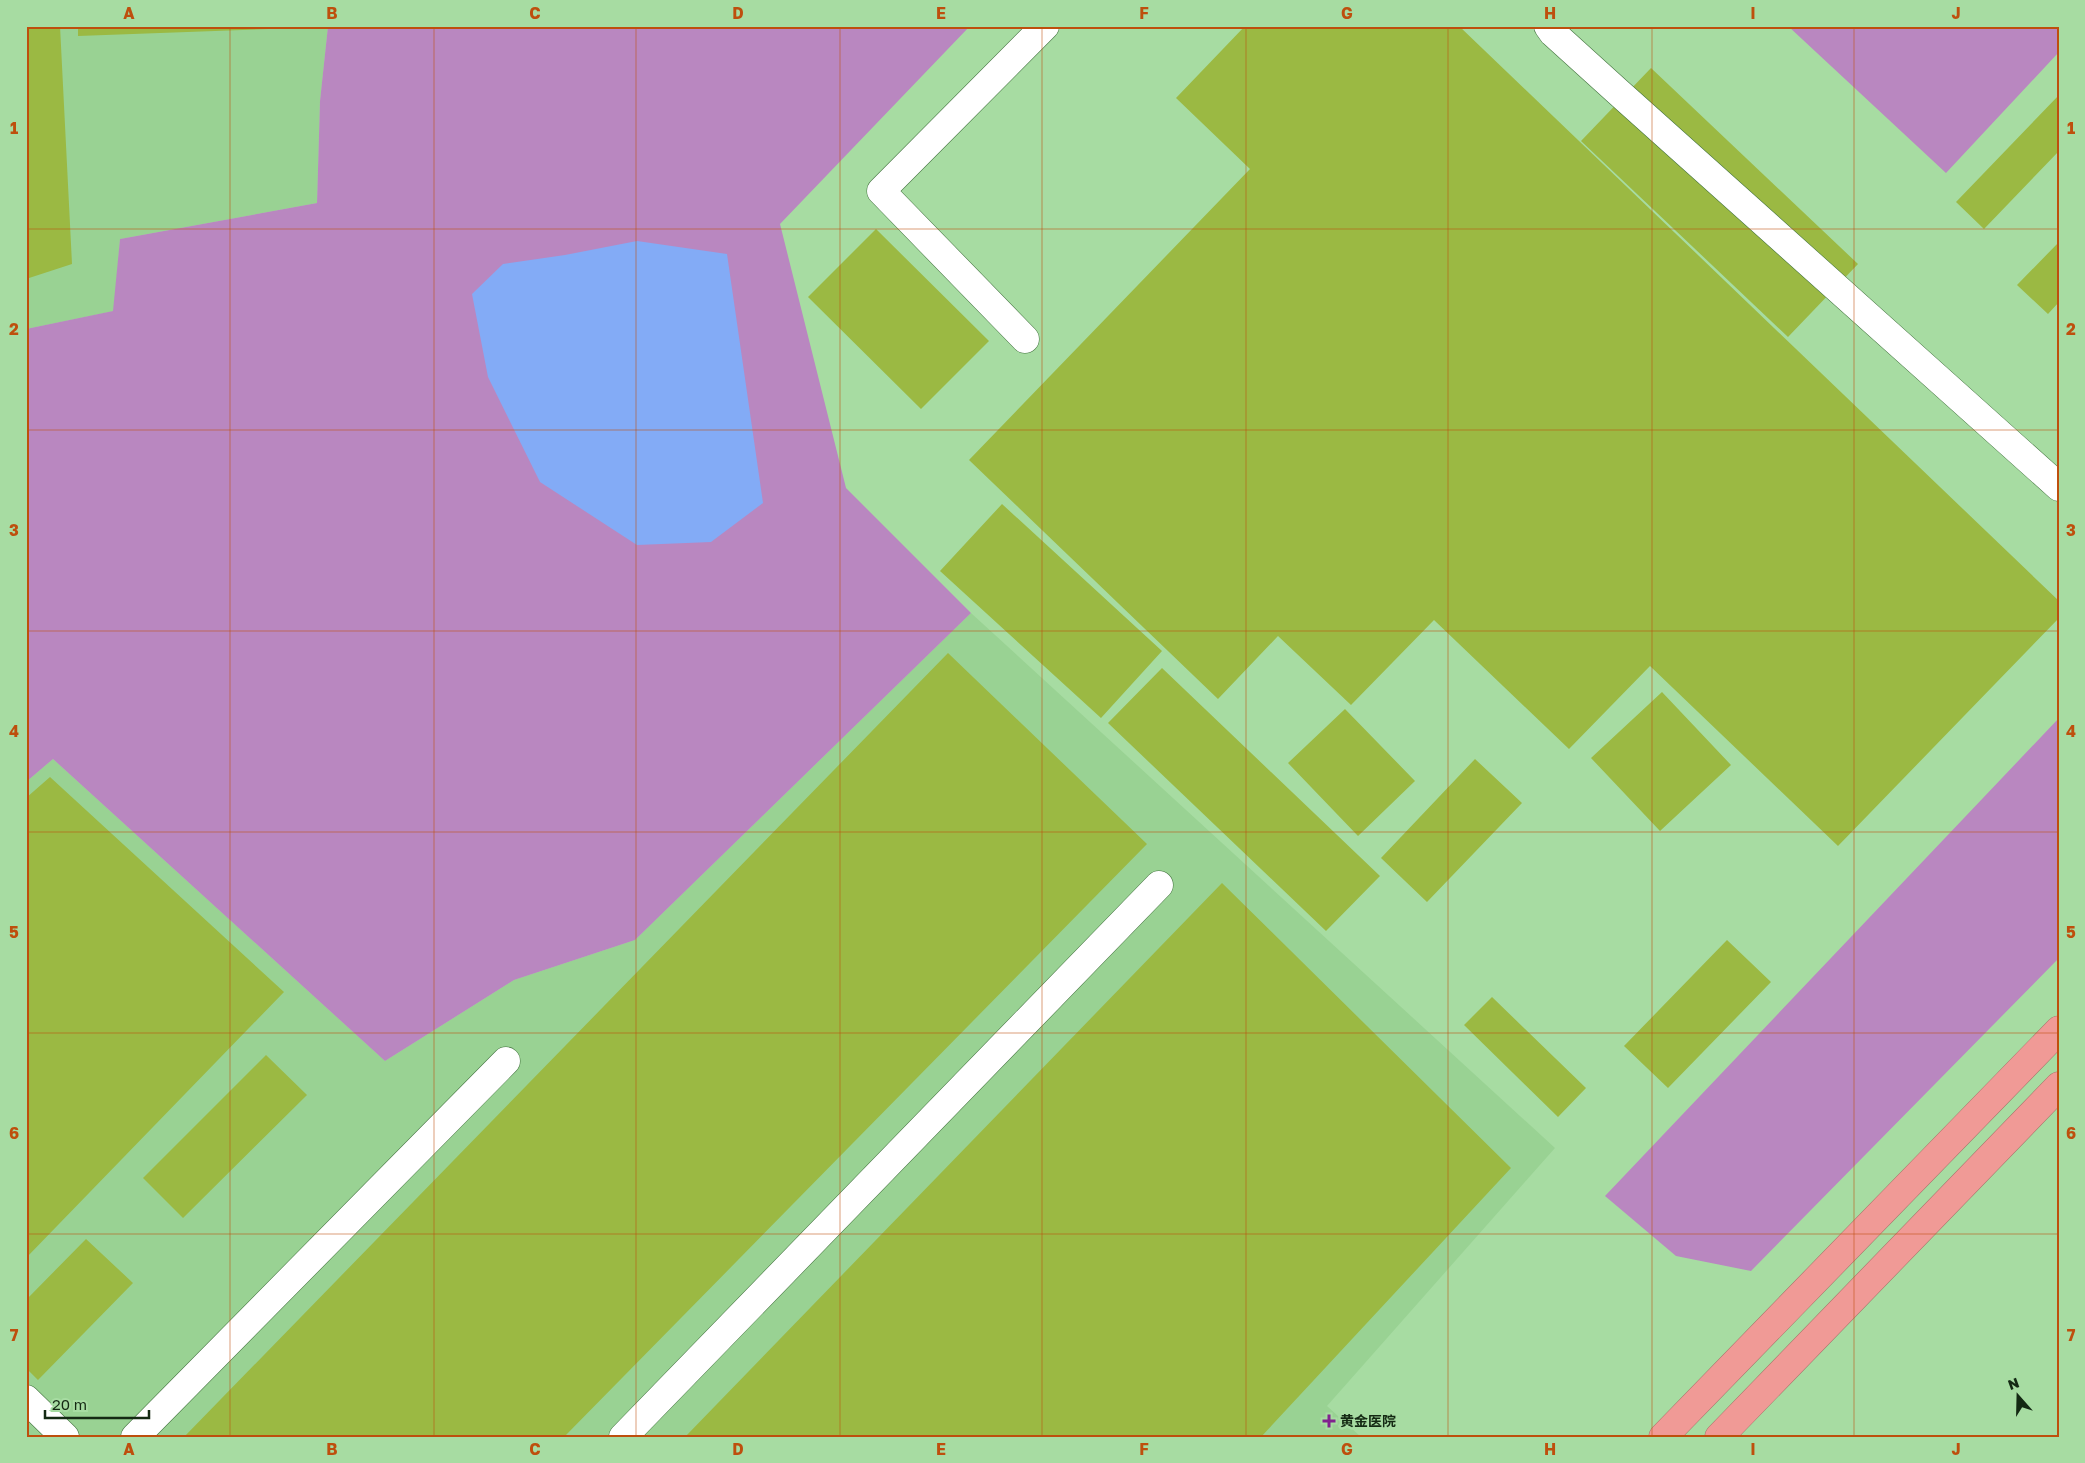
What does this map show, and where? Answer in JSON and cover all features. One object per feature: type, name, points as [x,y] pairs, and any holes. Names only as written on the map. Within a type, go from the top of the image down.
[{"type":"highway","points":[[1663,1437],[2059,1030]]},
{"type":"highway","points":[[1719,1437],[2059,1086]]},
{"type":"street","points":[[1025,339],[880,191],[1046,26]]},
{"type":"street","points":[[1548,26],[1553,33],[1617,91],[2059,487]]},
{"type":"street","points":[[623,1437],[1159,885]]},
{"type":"street","points":[[135,1437],[506,1061]]},
{"type":"street","points":[[26,1399],[65,1437]]},
{"type":"shaded area","points":[[26,26],[328,26],[320,101],[317,203],[120,239],[114,311],[26,329]]},
{"type":"shaded area","points":[[328,26],[970,26],[780,224],[846,488],[971,613],[635,940],[514,980],[385,1061],[53,759],[26,782],[26,329],[113,311],[120,239],[317,203],[320,101]]},
{"type":"shaded area","points":[[1788,26],[2059,26],[2059,52],[1946,173]]},
{"type":"shaded area","points":[[971,613],[1555,1148],[1327,1406],[1361,1437],[26,1437],[26,782],[53,759],[385,1061],[514,980],[635,940]]},
{"type":"shaded area","points":[[2059,718],[2059,958],[1751,1271],[1676,1256],[1605,1196]]},
{"type":"water","points":[[637,241],[727,254],[763,503],[711,542],[637,545],[540,482],[488,377],[472,294],[503,264],[565,255]]},
{"type":"building","points":[[26,26],[60,26],[72,264],[26,279]]},
{"type":"building","points":[[78,26],[297,26],[297,28],[78,36]]},
{"type":"building","points":[[1245,26],[1459,26],[2059,601],[2059,618],[1838,846],[1650,666],[1569,749],[1434,620],[1351,705],[1278,636],[1218,699],[969,460],[1250,169],[1176,98]]},
{"type":"building","points":[[1651,68],[1858,264],[1788,337],[1581,141]]},
{"type":"building","points":[[2059,95],[2059,151],[1984,229],[1956,202]]},
{"type":"building","points":[[876,229],[989,341],[921,409],[808,297]]},
{"type":"building","points":[[2059,242],[2059,302],[2048,314],[2017,285]]},
{"type":"building","points":[[1002,504],[1162,651],[1101,718],[940,571]]},
{"type":"building","points":[[948,653],[1147,844],[564,1437],[184,1437]]},
{"type":"building","points":[[1162,668],[1380,876],[1326,931],[1108,723]]},
{"type":"building","points":[[1662,692],[1731,765],[1660,831],[1591,758]]},
{"type":"building","points":[[1345,709],[1415,781],[1358,836],[1288,763]]},
{"type":"building","points":[[1475,759],[1522,803],[1427,902],[1381,858]]},
{"type":"building","points":[[50,777],[284,992],[26,1258],[26,798]]},
{"type":"building","points":[[1222,883],[1511,1168],[1261,1437],[685,1437]]},
{"type":"building","points":[[1727,940],[1771,982],[1668,1088],[1624,1046]]},
{"type":"building","points":[[1492,997],[1586,1088],[1558,1117],[1464,1025]]},
{"type":"building","points":[[266,1055],[307,1095],[183,1218],[143,1178]]},
{"type":"building","points":[[86,1239],[133,1283],[38,1380],[26,1368],[26,1300]]},
{"type":"place","name":"黄金医院","points":[[1329,1421]]}]
